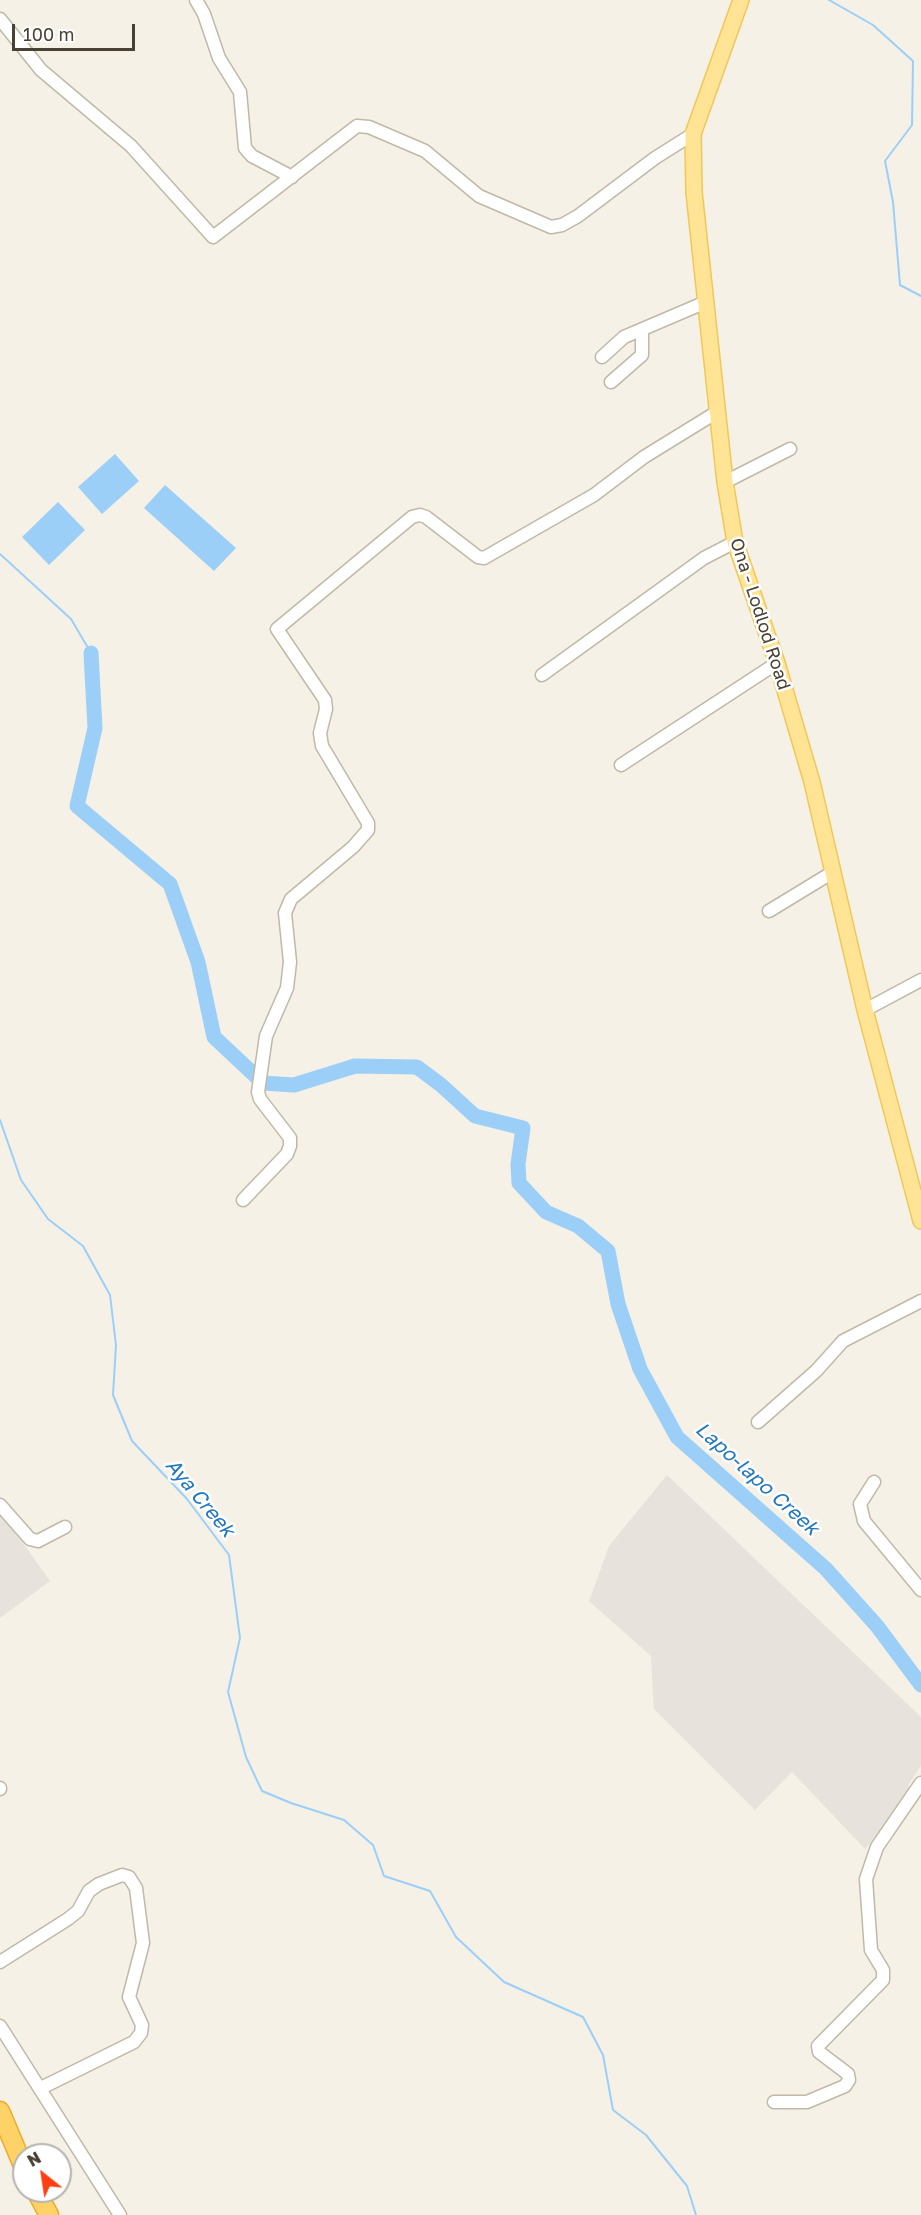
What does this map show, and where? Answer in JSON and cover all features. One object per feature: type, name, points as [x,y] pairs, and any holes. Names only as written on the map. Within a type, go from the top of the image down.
[{"type":"highway","points":[[0,2110],[14,2143]]},
{"type":"main road","name":"Ona - Lodlod Road","points":[[741,0],[693,134],[694,192],[725,482],[735,542],[777,663],[812,782],[866,1010],[921,1221]]},
{"type":"street","points":[[196,0],[204,14],[219,58],[240,92],[245,148],[252,156],[292,177]]},
{"type":"street","points":[[0,19],[41,70],[131,146],[213,237],[357,126],[369,127],[433,156],[479,196],[551,227],[562,225],[578,216],[655,158],[693,134]]},
{"type":"street","points":[[602,357],[616,342],[706,302]]},
{"type":"street","points":[[611,381],[642,355],[642,330]]},
{"type":"street","points":[[243,1200],[287,1154],[290,1146],[290,1138],[260,1099],[258,1092],[266,1036],[287,988],[290,962],[285,913],[291,899],[353,847],[368,830],[368,823],[322,746],[320,733],[326,709],[325,700],[277,629],[412,517],[420,515],[426,517],[478,557],[484,558],[594,495],[644,457],[717,412]]},
{"type":"street","points":[[725,482],[790,449]]},
{"type":"street","points":[[542,675],[704,558],[735,542]]},
{"type":"street","points":[[621,765],[777,663]]},
{"type":"street","points":[[769,911],[833,872]]},
{"type":"street","points":[[866,1010],[921,980]]},
{"type":"street","points":[[758,1422],[816,1371],[843,1341],[921,1301]]},
{"type":"street","points":[[874,1482],[860,1504],[864,1521],[921,1590]]},
{"type":"street","points":[[0,1505],[30,1539],[38,1541],[65,1527]]},
{"type":"street","points":[[774,2102],[807,2102],[844,2086],[849,2080],[848,2074],[819,2052],[818,2046],[883,1980],[883,1970],[871,1950],[866,1879],[877,1847],[921,1783]]},
{"type":"street","points":[[0,1962],[68,1919],[78,1911],[89,1891],[99,1884],[122,1875],[129,1877],[136,1888],[143,1943],[129,1997],[141,2025],[141,2033],[134,2042],[41,2088]]},
{"type":"street","points":[[0,2026],[120,2215]]},
{"type":"shaded area","points":[[667,1475],[921,1717],[921,1766],[908,1785],[914,1791],[865,1849],[792,1772],[755,1810],[654,1709],[651,1656],[589,1601],[609,1546]]},
{"type":"shaded area","points":[[0,1511],[50,1581],[0,1618]]},
{"type":"water","points":[[115,454],[139,481],[102,514],[78,487]]},
{"type":"water","points":[[165,485],[236,548],[214,571],[144,508]]},
{"type":"water","points":[[58,502],[85,530],[49,565],[22,537]]},
{"type":"waterway","points":[[829,0],[873,25],[913,61],[912,125],[885,161],[893,202],[900,285],[921,296]]},
{"type":"waterway","name":"Lapo-lapo Creek","points":[[0,554],[71,619],[91,653]]},
{"type":"waterway","name":"Lapo-lapo Creek","points":[[91,653],[95,728],[77,806],[170,884],[198,962],[214,1037],[263,1083],[294,1085],[355,1066],[417,1067],[475,1116],[523,1128],[518,1164],[519,1183],[546,1212],[578,1226],[608,1251],[618,1304],[640,1369],[677,1437],[826,1569],[877,1626],[921,1685]]},
{"type":"waterway","name":"Aya Creek","points":[[0,1120],[21,1180],[48,1219],[83,1246],[110,1295],[116,1345],[113,1395],[132,1441],[187,1499],[229,1555],[240,1638],[228,1692],[246,1757],[262,1791],[344,1820],[373,1845],[384,1876],[430,1891],[456,1937],[504,1982],[583,2017],[603,2055],[613,2110],[646,2135],[687,2186],[696,2215]]}]
